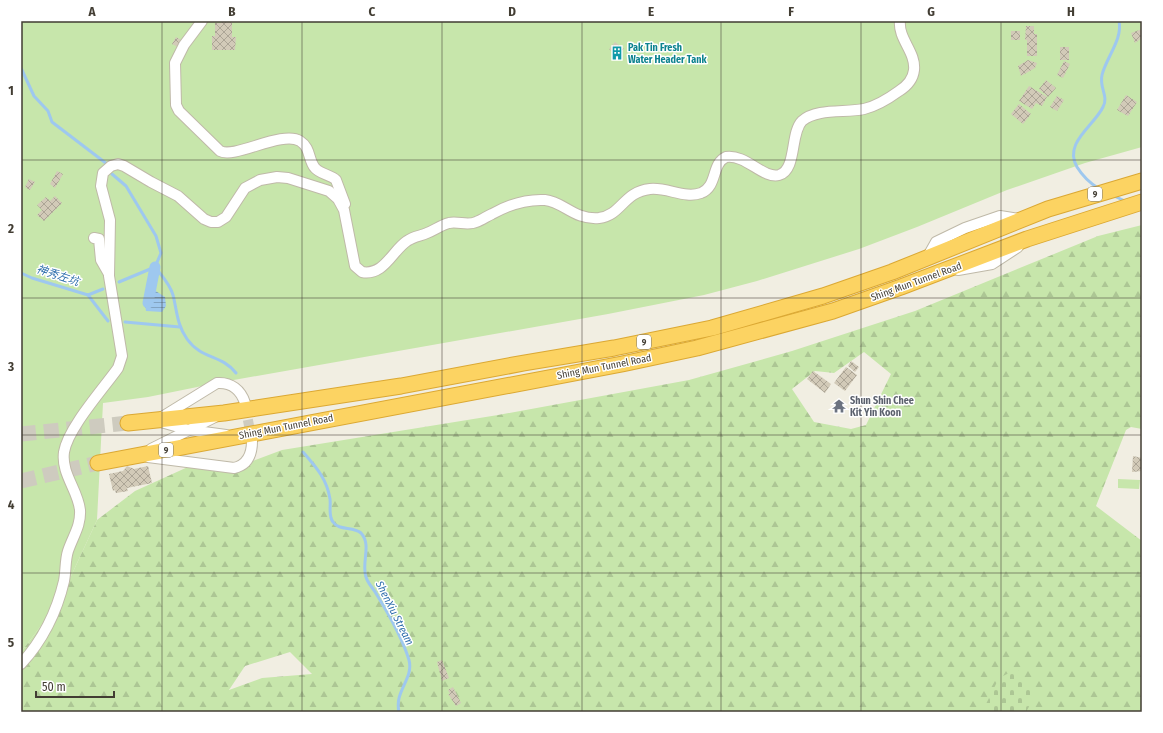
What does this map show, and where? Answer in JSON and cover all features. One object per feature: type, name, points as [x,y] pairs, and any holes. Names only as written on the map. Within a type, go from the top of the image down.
[{"type":"highway","name":"Shing Mun Tunnel Road","points":[[128,423],[224,413],[401,386],[683,334],[766,313],[823,296],[927,258],[1048,209],[1142,181]]},
{"type":"highway","name":"Shing Mun Tunnel Road","points":[[98,463],[233,436],[622,364],[697,348],[833,311],[942,272],[1026,239],[1142,202]]},
{"type":"lane","points":[[202,21],[184,45],[175,63],[176,105],[179,111],[222,153],[233,153],[259,144],[292,139],[300,141],[306,146],[315,168],[334,178],[337,182],[345,205],[345,216]]},
{"type":"lane","points":[[21,664],[32,650],[52,617],[59,598],[68,551],[79,523],[78,498],[69,482],[64,462],[64,452],[67,441],[73,429],[121,361],[122,347],[109,275],[110,220],[102,195],[100,182],[105,170],[115,165],[124,166],[150,182],[181,197],[204,219],[211,222],[218,222],[227,216],[240,194],[250,184],[260,180],[277,177],[297,180],[331,192],[340,202],[345,216],[354,263],[360,271],[368,272],[382,267],[400,247],[411,238],[448,224],[474,223],[519,203],[546,200],[577,215],[602,217],[613,212],[630,195],[639,191],[658,189],[687,194],[702,192],[711,184],[719,162],[728,157],[744,160],[766,173],[779,175],[788,168],[798,127],[804,120],[820,114],[869,108],[889,98],[908,84],[913,75],[914,64],[900,33],[900,21]]},
{"type":"lane","points":[[94,238],[99,239],[100,259],[109,275]]},
{"type":"lane","points":[[155,420],[183,406],[217,384],[224,383],[234,387],[242,396],[245,403]]},
{"type":"lane","points":[[138,455],[224,413]]},
{"type":"lane","points":[[155,420],[189,430],[233,436]]},
{"type":"lane","points":[[138,455],[234,468],[244,464],[249,458],[252,450],[252,441]]},
{"type":"green space","points":[[21,21],[1142,21],[1142,147],[1085,163],[1007,190],[859,249],[757,281],[704,295],[608,314],[217,383],[148,397],[103,403],[97,520],[59,602],[21,652]]},
{"type":"green space","points":[[1142,225],[1142,429],[1131,427],[1126,430],[1096,506],[1142,541],[1142,712],[21,712],[21,652],[59,602],[97,520],[135,491],[190,466],[239,466],[282,450],[498,415],[689,380],[792,351],[915,311],[1098,236]],"holes":[[[864,352],[891,374],[866,425],[851,429],[814,422],[792,389],[815,371],[834,373]],[[290,652],[312,674],[262,678],[229,690],[245,666]]]},
{"type":"green space","points":[[1118,479],[1140,480],[1139,489],[1118,488]]},
{"type":"green space","points":[[1017,669],[1035,696],[1026,712],[982,712],[999,678]]},
{"type":"water","points":[[148,286],[165,297],[166,306],[162,312],[146,311],[144,298]]},
{"type":"building","points":[[221,21],[232,21],[232,37],[236,37],[235,50],[212,50],[212,36],[215,36],[215,23],[221,23]]},
{"type":"building","points":[[1026,26],[1034,26],[1034,34],[1037,34],[1037,56],[1027,56],[1027,40],[1025,40]]},
{"type":"building","points":[[1142,29],[1142,38],[1135,43],[1131,33]]},
{"type":"building","points":[[1011,31],[1020,31],[1020,40],[1011,40]]},
{"type":"building","points":[[176,37],[183,41],[178,47],[172,44]]},
{"type":"building","name":"Pak Tin Fresh Water Header Tank","points":[[615,42],[624,49],[618,56],[609,49]]},
{"type":"building","points":[[1060,47],[1069,47],[1069,60],[1060,60]]},
{"type":"building","points":[[1028,60],[1037,63],[1035,68],[1021,76],[1018,66]]},
{"type":"building","points":[[1064,61],[1070,64],[1063,78],[1057,75]]},
{"type":"building","points":[[1046,80],[1056,88],[1048,97],[1039,89]]},
{"type":"building","points":[[1029,86],[1047,97],[1042,106],[1036,103],[1032,109],[1019,101]]},
{"type":"building","points":[[1126,95],[1137,102],[1128,116],[1117,110]]},
{"type":"building","points":[[1057,96],[1064,100],[1057,111],[1050,107]]},
{"type":"building","points":[[1019,104],[1031,114],[1023,124],[1011,114]]},
{"type":"building","points":[[57,171],[63,174],[55,188],[50,184]]},
{"type":"building","points":[[29,179],[35,182],[30,190],[25,187]]},
{"type":"building","points":[[55,196],[62,203],[44,221],[37,215],[42,210],[37,205],[46,197],[50,201]]},
{"type":"building","points":[[851,361],[859,367],[855,372],[848,366]]},
{"type":"building","points":[[846,367],[857,375],[845,391],[834,383]]},
{"type":"building","points":[[813,371],[831,384],[825,393],[807,379]]},
{"type":"building","points":[[1133,456],[1142,458],[1142,471],[1132,472]]},
{"type":"building","points":[[127,466],[134,469],[148,466],[152,483],[127,488],[128,491],[116,493],[115,490],[113,491],[109,474],[123,471]]},
{"type":"building","points":[[442,660],[449,678],[442,681],[437,662]]},
{"type":"building","points":[[453,687],[461,703],[456,706],[448,694],[450,694],[448,690]]},
{"type":"waterway","points":[[1098,188],[1086,179],[1077,167],[1074,158],[1074,150],[1081,135],[1099,114],[1105,103],[1105,95],[1101,80],[1104,69],[1119,35],[1119,21]]},
{"type":"waterway","name":"ShenXiu Stream","points":[[21,68],[34,96],[48,111],[52,122],[107,164]]},
{"type":"waterway","name":"ShenXiu Stream","points":[[112,174],[126,186],[156,236],[161,253],[155,267],[166,280],[172,291],[179,323],[187,339],[193,346],[205,354],[218,359],[236,373]]},
{"type":"waterway","points":[[1112,195],[1127,202]]},
{"type":"waterway","name":"神秀左坑","points":[[119,282],[155,267]]},
{"type":"waterway","points":[[148,303],[155,267]]},
{"type":"waterway","name":"神秀左坑","points":[[21,273],[32,278],[88,295],[108,321]]},
{"type":"waterway","name":"神秀左坑","points":[[88,295],[103,289]]},
{"type":"waterway","name":"神秀左坑","points":[[125,322],[180,327]]},
{"type":"waterway","name":"ShenXiu Stream","points":[[303,452],[324,479],[329,492],[331,520],[339,527],[358,531],[361,533],[366,543],[365,572],[367,580],[395,627],[409,660],[409,673],[399,698],[399,712]]},
{"type":"tunnel","points":[[245,405],[252,441]]},
{"type":"tunnel","points":[[21,434],[128,423]]},
{"type":"tunnel","points":[[21,481],[98,463]]},
{"type":"place","name":"Pak Tin Fresh Water Header Tank","points":[[617,53]]},
{"type":"place","name":"Shun Shin Chee Kit Yin Koon","points":[[839,406]]}]
